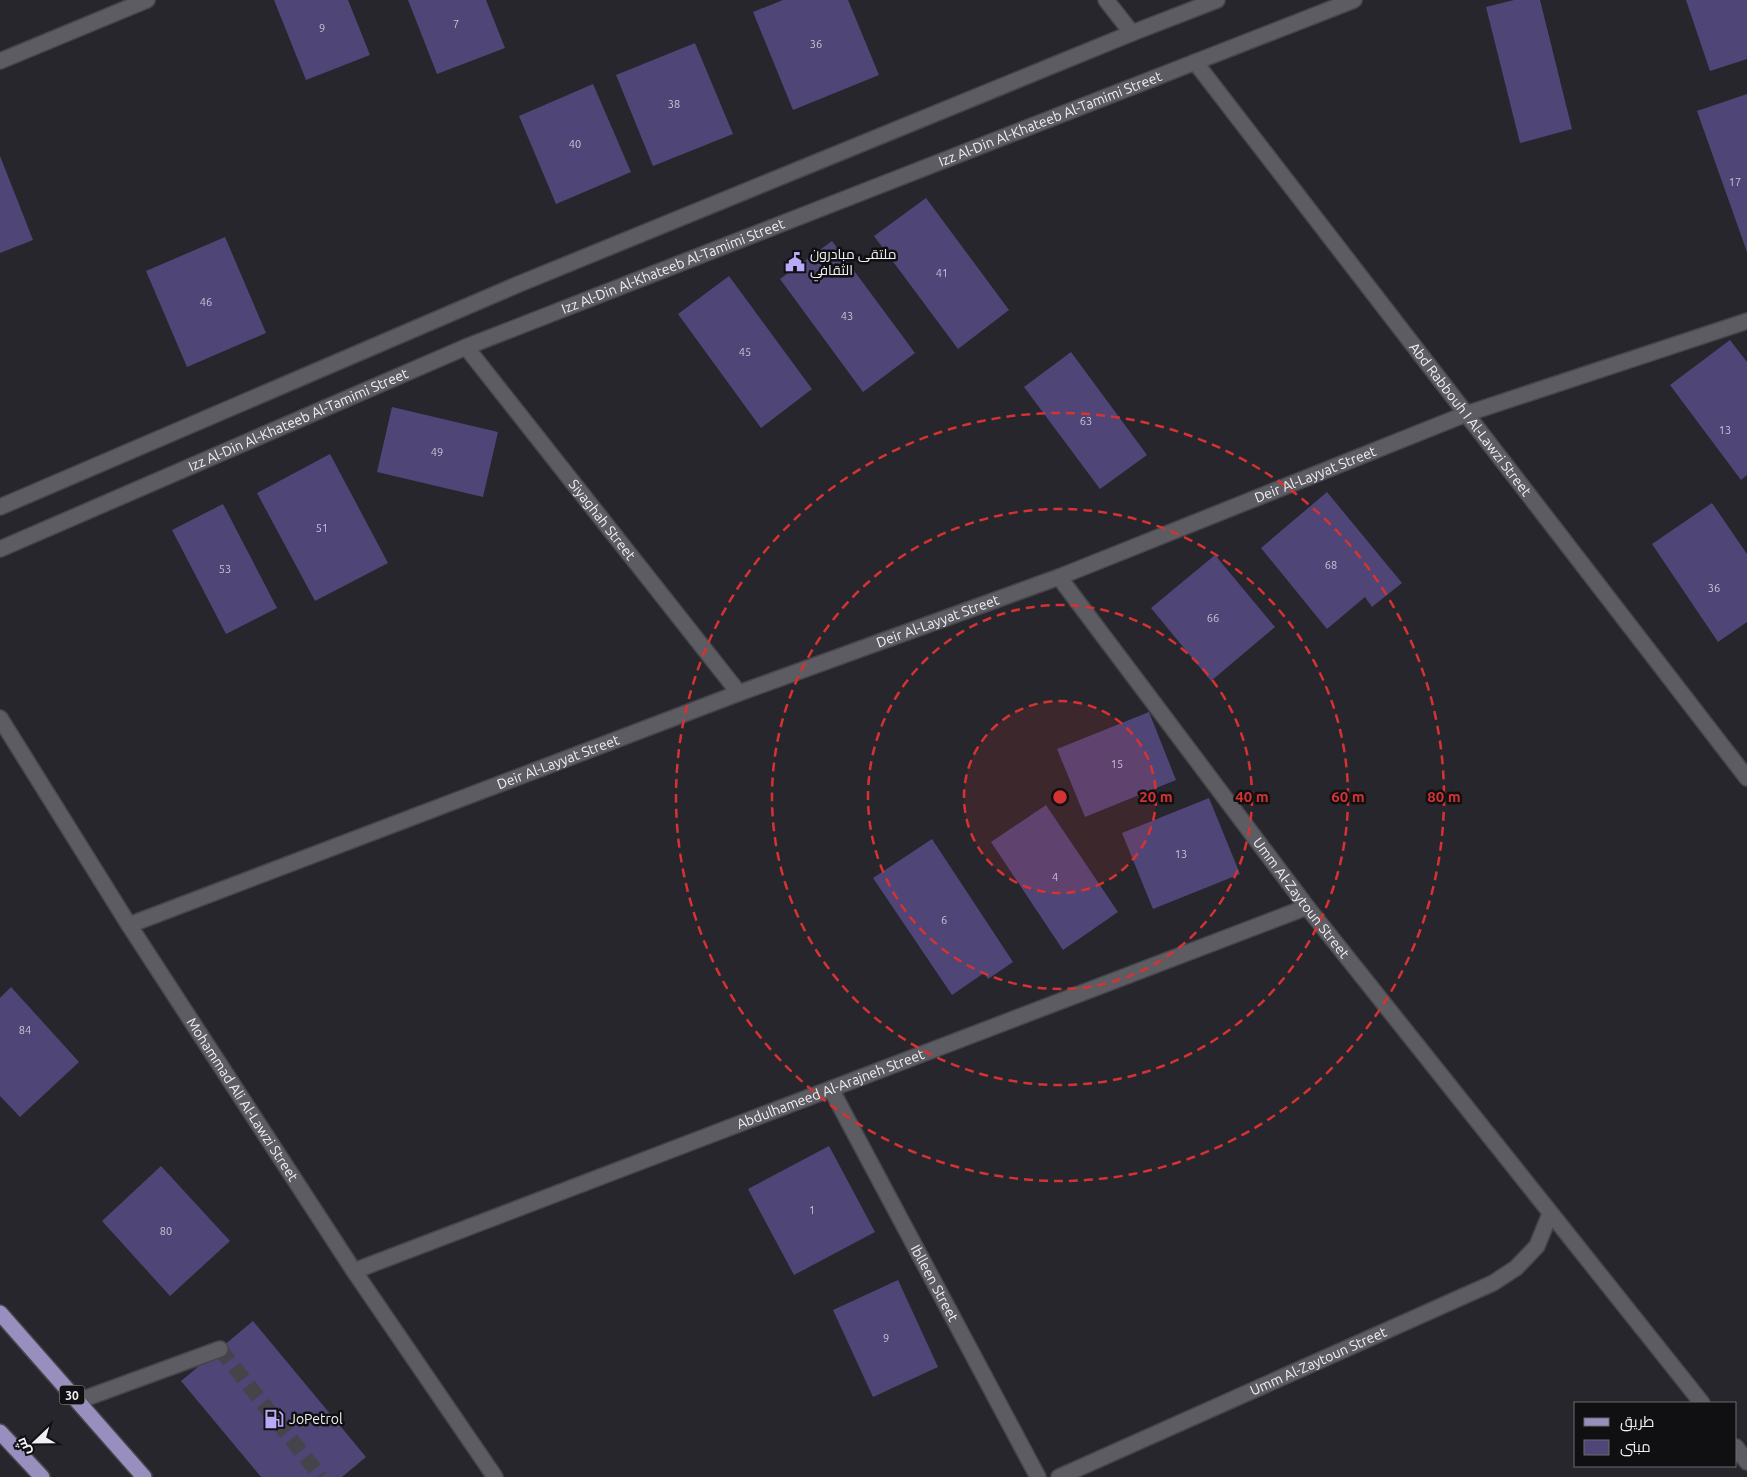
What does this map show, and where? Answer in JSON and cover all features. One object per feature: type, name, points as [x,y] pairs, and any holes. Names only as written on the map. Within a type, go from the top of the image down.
[{"type":"main road","name":"30","points":[[0,1313],[144,1477]]},
{"type":"main road","points":[[0,1432],[42,1477]]},
{"type":"street","points":[[0,61],[146,0]]},
{"type":"street","points":[[1106,0],[1132,33]]},
{"type":"street","points":[[0,507],[519,284],[1217,0]]},
{"type":"street","name":"Izz Al-Din Al-Khateeb Al-Tamimi Street","points":[[0,549],[466,347],[1354,0]]},
{"type":"street","name":"Abd Rabbouh I Al-Lawzi Street","points":[[1195,62],[1747,778]]},
{"type":"street","name":"Deir Al-Layyat Street","points":[[130,925],[739,693],[1059,577],[1466,414],[1747,321]]},
{"type":"street","name":"Siyaghah Street","points":[[466,347],[739,693]]},
{"type":"street","name":"Umm Al-Zaytoun Street","points":[[1059,577],[1307,906],[1701,1402]]},
{"type":"street","name":"Mohammad Ali Al-Lawzi Street","points":[[0,718],[130,925],[354,1271],[495,1477]]},
{"type":"street","name":"Abdulhameed Al-Arajneh Street","points":[[354,1271],[1307,906]]},
{"type":"street","name":"Iblleen Street","points":[[831,1089],[1038,1477]]},
{"type":"street","name":"Umm Al-Zaytoun Street","points":[[1059,1477],[1493,1283],[1516,1268],[1537,1246],[1550,1214]]},
{"type":"street","points":[[78,1401],[220,1349]]},
{"type":"street","points":[[1737,1448],[1747,1462]]},
{"type":"building","points":[[274,0],[348,0],[370,55],[306,80]]},
{"type":"building","points":[[408,0],[486,0],[505,48],[437,74]]},
{"type":"building","points":[[783,0],[848,0],[879,75],[793,110],[753,12]]},
{"type":"building","points":[[1514,0],[1540,0],[1572,129],[1520,143],[1486,7]]},
{"type":"building","points":[[1686,0],[1747,0],[1747,59],[1710,71]]},
{"type":"building","points":[[695,43],[733,134],[653,166],[616,75]]},
{"type":"building","points":[[593,84],[631,172],[556,204],[519,116]]},
{"type":"building","points":[[1747,94],[1747,252],[1697,111]]},
{"type":"building","points":[[0,156],[33,240],[0,253]]},
{"type":"building","points":[[926,198],[1009,310],[958,349],[874,236]]},
{"type":"building","points":[[225,237],[266,333],[187,367],[146,271]]},
{"type":"building","points":[[832,241],[915,353],[863,392],[780,279]]},
{"type":"building","points":[[729,276],[812,389],[761,428],[678,314]]},
{"type":"building","points":[[1730,340],[1747,362],[1747,475],[1741,480],[1670,385]]},
{"type":"building","points":[[1071,352],[1147,455],[1100,489],[1024,387]]},
{"type":"building","points":[[392,407],[498,432],[483,497],[377,472]]},
{"type":"building","points":[[330,454],[388,563],[315,601],[257,493]]},
{"type":"building","points":[[1327,492],[1402,583],[1372,607],[1365,597],[1327,629],[1261,548]]},
{"type":"building","points":[[1712,503],[1747,554],[1747,622],[1718,642],[1652,544]]},
{"type":"building","points":[[223,504],[277,608],[226,634],[172,530]]},
{"type":"building","points":[[1215,555],[1275,627],[1211,681],[1151,608]]},
{"type":"building","points":[[1149,712],[1176,780],[1085,817],[1057,749]]},
{"type":"building","points":[[1209,798],[1240,874],[1153,909],[1122,833]]},
{"type":"building","points":[[1046,805],[1118,912],[1063,950],[991,842]]},
{"type":"building","points":[[932,839],[1013,962],[988,979],[984,973],[952,995],[873,878]]},
{"type":"building","points":[[11,987],[79,1062],[20,1117],[0,1096],[0,998]]},
{"type":"building","points":[[829,1146],[875,1232],[794,1275],[748,1189]]},
{"type":"building","points":[[161,1166],[230,1241],[170,1296],[102,1221]]},
{"type":"building","points":[[898,1280],[938,1367],[873,1397],[833,1310]]},
{"type":"building","name":"JoPetrol","points":[[253,1321],[366,1457],[342,1477],[261,1477],[181,1381]]},
{"type":"tunnel","points":[[220,1349],[321,1477]]},
{"type":"place","name":"ملتقى مبادرون الثقافي","points":[[795,262]]},
{"type":"place","name":"JoPetrol","points":[[274,1419]]}]
